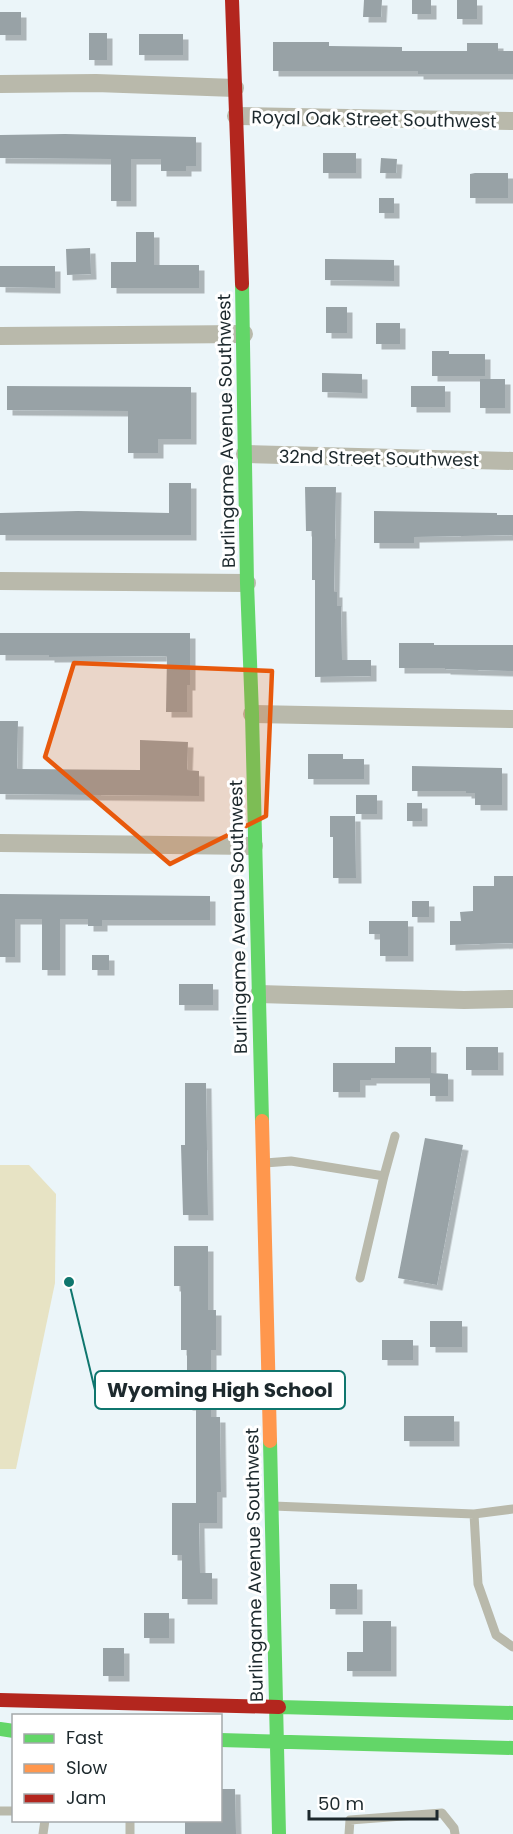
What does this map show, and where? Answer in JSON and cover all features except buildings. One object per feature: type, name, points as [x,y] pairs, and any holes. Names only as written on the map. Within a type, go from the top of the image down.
[{"type":"street","name":"Burlingame Avenue Southwest","points":[[232,0],[244,334],[247,583],[279,1834]]},
{"type":"street","name":"Royal Oak Street Southwest","points":[[0,84],[96,83],[235,88]]},
{"type":"street","name":"Royal Oak Street Southwest","points":[[236,116],[513,121]]},
{"type":"street","points":[[0,336],[244,334]]},
{"type":"street","name":"32nd Street Southwest","points":[[245,454],[513,461]]},
{"type":"street","points":[[0,581],[247,583]]},
{"type":"street","points":[[252,714],[513,720]]},
{"type":"street","points":[[0,843],[254,846]]},
{"type":"street","points":[[259,994],[464,1000],[513,999]]},
{"type":"street","points":[[0,1700],[513,1713]]},
{"type":"street","points":[[222,1740],[513,1748]]},
{"type":"lane","points":[[360,1278],[395,1136]]},
{"type":"lane","points":[[262,1163],[291,1161],[384,1176]]},
{"type":"lane","points":[[270,1506],[474,1514],[513,1509]]},
{"type":"lane","points":[[474,1514],[478,1584],[496,1635],[513,1647]]},
{"type":"lane","points":[[350,1834],[350,1820],[442,1813],[454,1828],[455,1834]]},
{"type":"highlighted area","points":[[74,663],[272,671],[266,816],[170,864],[45,757]]},
{"type":"shaded area","points":[[0,1165],[29,1165],[56,1194],[55,1283],[16,1469],[0,1469]]},
{"type":"traffic: fast","points":[[242,284],[247,583],[262,1121]]},
{"type":"traffic: fast","points":[[270,1441],[279,1834]]},
{"type":"traffic: fast","points":[[279,1707],[513,1713]]},
{"type":"traffic: fast","points":[[0,1729],[12,1731]]},
{"type":"traffic: fast","points":[[222,1740],[513,1748]]},
{"type":"traffic: slow","points":[[262,1121],[270,1441]]},
{"type":"traffic: jam","points":[[232,0],[242,284]]},
{"type":"traffic: jam","points":[[0,1700],[279,1707]]},
{"type":"place","name":"Wyoming High School","points":[[69,1282]]}]
